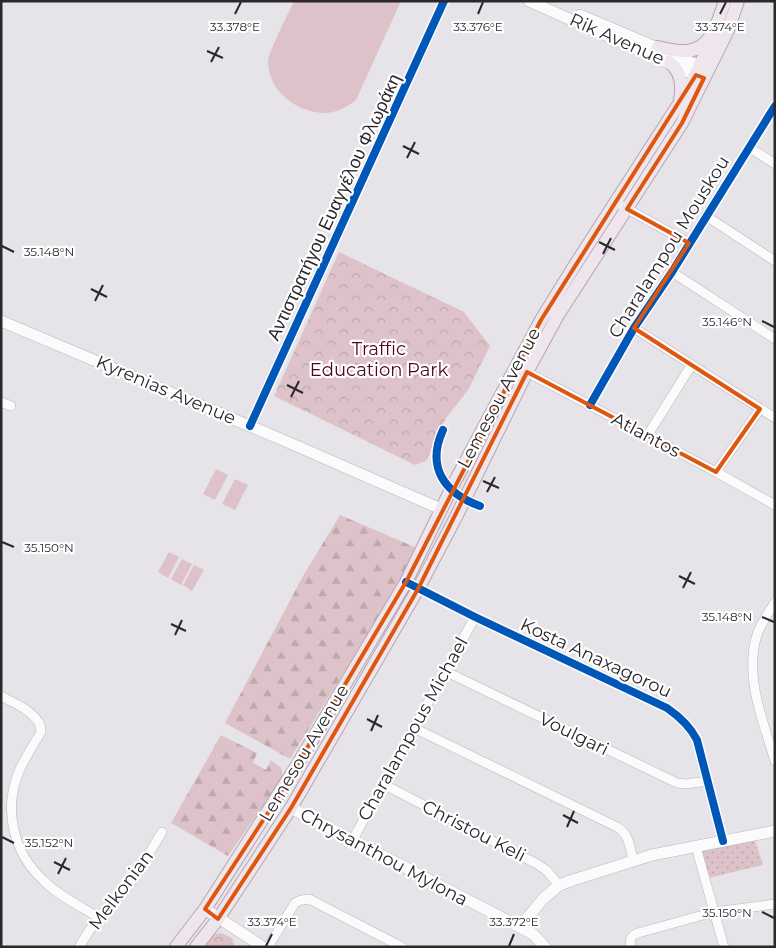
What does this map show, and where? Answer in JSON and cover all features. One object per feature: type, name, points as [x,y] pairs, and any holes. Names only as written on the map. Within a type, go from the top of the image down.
[{"type":"main road","name":"Rik Avenue","points":[[530,1],[669,62],[702,72]]},
{"type":"main road","name":"Rik Avenue","points":[[548,1],[658,48],[702,72]]},
{"type":"main road","name":"Lemesou Avenue","points":[[176,947],[205,909],[275,802],[406,582],[441,509],[521,369],[682,123],[702,72],[724,1]]},
{"type":"main road","name":"Lemesou Avenue","points":[[196,947],[218,919],[291,808],[418,589],[456,519],[541,320],[574,264],[728,30],[738,1]]},
{"type":"main road","points":[[658,48],[689,52],[697,49],[707,41],[717,26]]},
{"type":"main road","points":[[669,62],[679,72],[680,102]]},
{"type":"main road","name":"Kyrenias Avenue","points":[[1,321],[441,509]]},
{"type":"main road","name":"Chrysanthou Mylona","points":[[291,808],[520,928],[538,938],[545,947]]},
{"type":"main road","points":[[520,928],[542,899],[559,886],[633,860],[775,831]]},
{"type":"main road","points":[[205,909],[262,947]]},
{"type":"street","name":"Αντιστρατήγου Ευαγγέλου Φλωράκη","points":[[250,426],[444,1]]},
{"type":"street","name":"Charalampou Mouskou","points":[[590,405],[634,328],[672,272],[775,106]]},
{"type":"street","points":[[750,148],[775,164]]},
{"type":"street","points":[[615,202],[689,243]]},
{"type":"street","points":[[706,216],[775,261]]},
{"type":"street","points":[[672,272],[775,340]]},
{"type":"street","points":[[634,328],[775,418]]},
{"type":"street","points":[[647,436],[692,366]]},
{"type":"street","name":"Atlantos","points":[[521,369],[775,505]]},
{"type":"street","points":[[1,402],[11,406]]},
{"type":"street","points":[[716,472],[760,409]]},
{"type":"street","name":"Kosta Anaxagorou","points":[[406,582],[676,714],[693,732],[697,740],[722,841]]},
{"type":"street","points":[[774,758],[752,674],[758,632],[775,602]]},
{"type":"street","name":"Charalampous Michael","points":[[352,841],[475,617]]},
{"type":"street","name":"Voulgari","points":[[445,671],[677,783],[686,784],[707,781]]},
{"type":"street","points":[[1,696],[29,713],[38,720],[41,726],[40,732],[20,769],[13,792],[11,811],[13,830],[21,850],[43,881],[60,894],[98,917]]},
{"type":"street","points":[[414,728],[617,827],[627,836],[633,860]]},
{"type":"street","name":"Christou Keli","points":[[383,784],[537,864],[546,870],[559,886]]},
{"type":"street","name":"Melkonian","points":[[79,947],[98,917],[120,896],[134,878],[162,832]]},
{"type":"street","points":[[696,847],[724,947]]},
{"type":"street","points":[[268,947],[295,903],[309,899],[402,947]]},
{"type":"street","points":[[631,947],[631,938],[638,933],[714,912],[775,904]]},
{"type":"highlighted area","points":[[696,75],[704,78],[682,123],[627,209],[689,243],[634,328],[760,409],[716,472],[527,372],[418,589],[291,808],[218,919],[205,909],[275,802],[406,582],[541,320]]},
{"type":"green space","points":[[294,1],[401,1],[356,100],[341,109],[324,113],[303,109],[286,98],[273,82],[269,72],[269,57]]},
{"type":"green space","name":"Traffic Education Park","points":[[339,252],[464,312],[490,346],[468,390],[446,418],[426,461],[415,465],[274,396]]},
{"type":"green space","points":[[216,469],[228,475],[215,500],[203,494]]},
{"type":"green space","points":[[235,479],[248,485],[235,510],[222,504]]},
{"type":"green space","points":[[340,515],[417,548],[389,600],[290,759],[225,723],[303,576]]},
{"type":"green space","points":[[169,552],[179,557],[168,578],[158,572]]},
{"type":"green space","points":[[182,559],[192,564],[181,585],[171,579]]},
{"type":"green space","points":[[194,565],[204,570],[192,591],[183,585]]},
{"type":"green space","points":[[221,735],[257,753],[253,763],[266,770],[271,760],[281,768],[283,777],[228,856],[171,823]]},
{"type":"green space","points":[[754,837],[763,865],[708,878],[699,849]]},
{"type":"green space","points":[[221,933],[232,938],[235,947],[205,947],[212,935]]},
{"type":"cycle path","points":[[250,426],[444,1]]},
{"type":"cycle path","points":[[590,405],[634,328],[672,272],[775,106]]},
{"type":"cycle path","points":[[443,430],[438,443],[437,456],[438,467],[442,477],[457,494],[467,501],[480,506]]},
{"type":"cycle path","points":[[406,582],[475,617],[667,708],[676,715],[688,726],[697,740],[723,841]]}]
